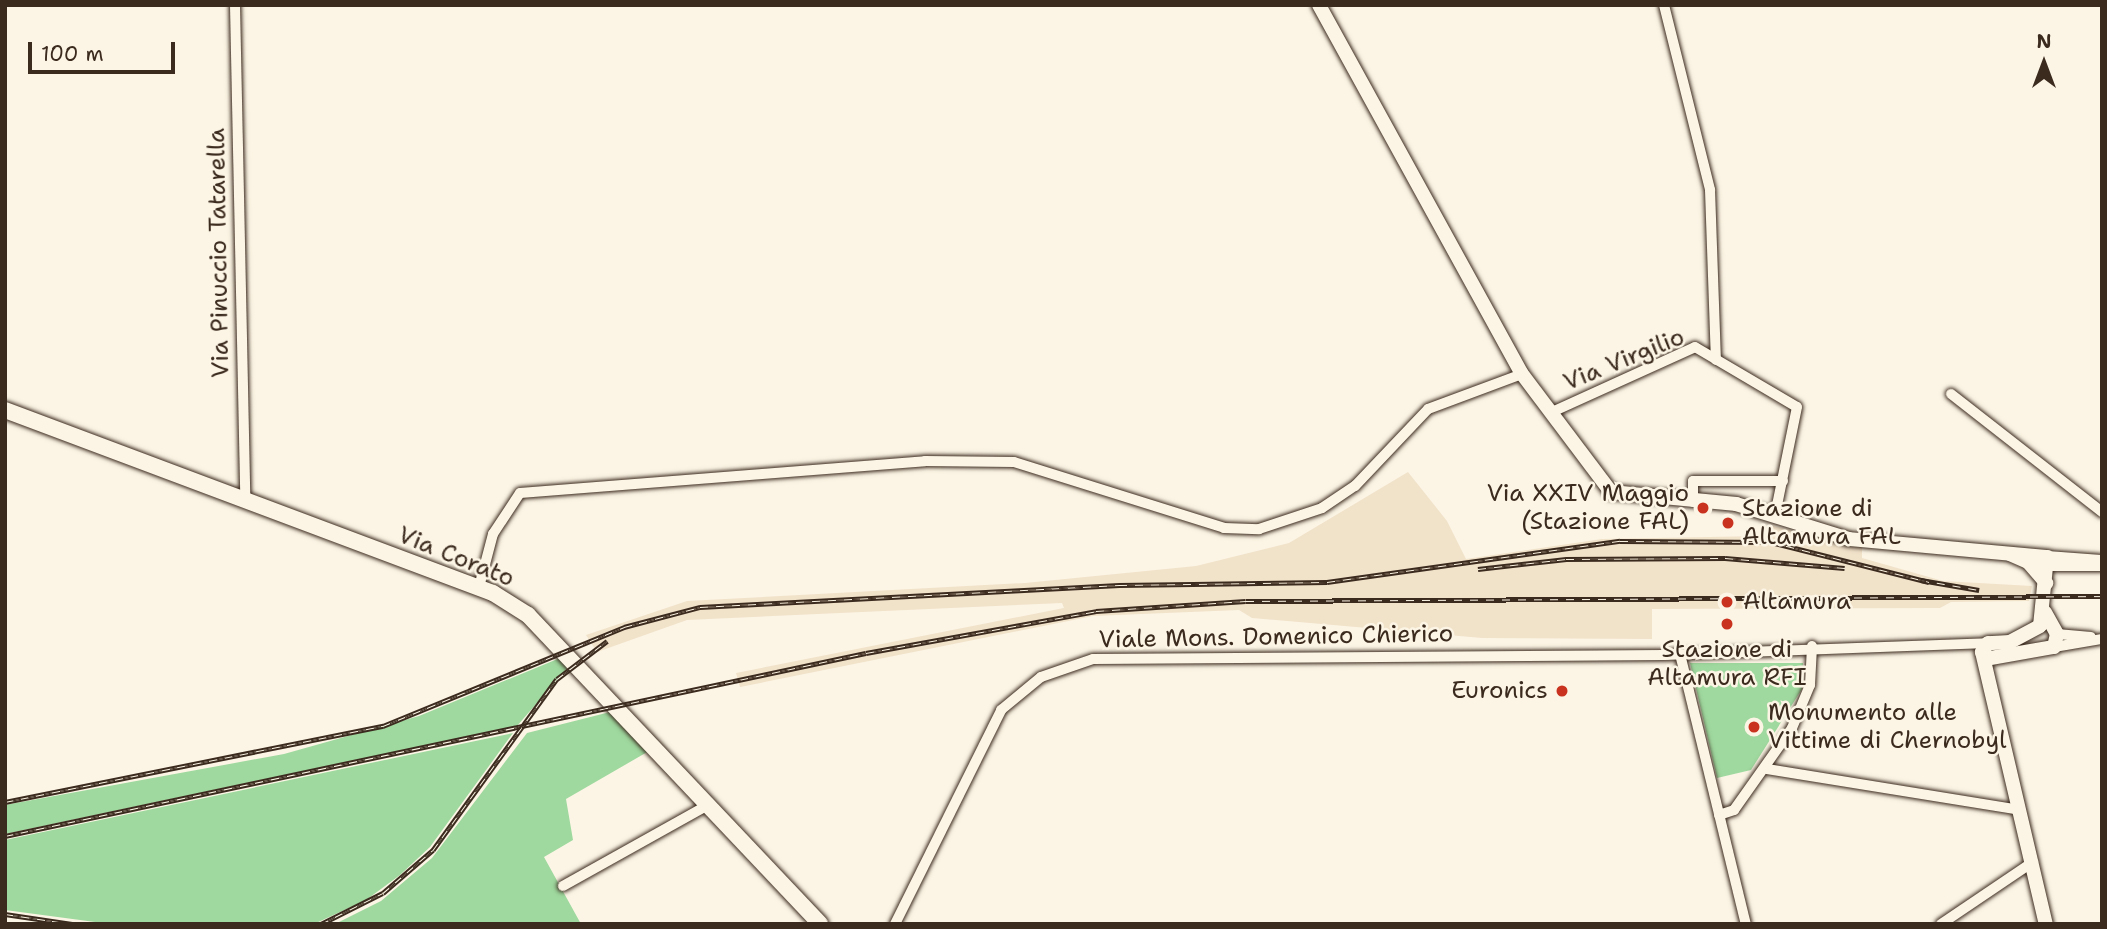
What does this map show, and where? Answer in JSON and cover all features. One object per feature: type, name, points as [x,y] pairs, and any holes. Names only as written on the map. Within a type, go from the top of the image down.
[{"type":"main road","points":[[1319,5],[1522,374],[1611,492],[1775,515],[1849,538],[1988,548],[2046,569]]},
{"type":"main road","name":"Via Corato","points":[[5,410],[479,587],[528,615],[555,640],[820,924]]},
{"type":"main road","points":[[1988,548],[2046,569]]},
{"type":"main road","points":[[1992,653],[2039,649],[2047,630],[2046,569]]},
{"type":"main road","points":[[1992,653],[2047,630]]},
{"type":"main road","points":[[1992,653],[1993,689],[2046,924]]},
{"type":"street","name":"Via Pinuccio Tatarella","points":[[235,5],[245,500]]},
{"type":"street","points":[[1664,5],[1710,190],[1716,360]]},
{"type":"street","name":"Via Virgilio","points":[[1552,412],[1695,347],[1797,407],[1775,515]]},
{"type":"street","points":[[479,587],[493,534],[520,493],[925,461],[1014,463],[1224,528],[1259,528],[1322,508],[1355,486],[1428,409],[1522,374]]},
{"type":"street","points":[[1951,394],[2102,512]]},
{"type":"street","points":[[1693,502],[1693,481],[1783,481]]},
{"type":"street","points":[[2046,569],[2102,563]]},
{"type":"street","points":[[2047,630],[2102,638]]},
{"type":"street","points":[[1719,815],[1734,810],[1767,769],[1807,696],[1812,646]]},
{"type":"street","name":"Viale Mons. Domenico Chierico","points":[[895,924],[983,736],[1020,691],[1063,667],[1145,656],[1680,654],[1812,646],[1956,647],[1992,653]]},
{"type":"street","points":[[1680,654],[1746,924]]},
{"type":"street","points":[[1767,769],[2020,810]]},
{"type":"street","points":[[563,886],[708,805]]},
{"type":"street","points":[[1941,924],[2033,862]]},
{"type":"shaded area","points":[[1408,472],[1447,521],[1466,559],[1602,539],[1762,536],[1773,526],[1862,547],[1862,558],[1943,581],[2032,586],[2029,601],[1951,602],[1940,608],[1652,609],[1652,639],[1482,638],[1252,618],[1239,610],[1093,616],[740,687],[736,673],[1064,608],[1062,603],[687,620],[597,652],[586,635],[687,601],[1025,583],[1196,566],[1289,543]]},
{"type":"green space","points":[[560,658],[569,666],[517,726],[5,834],[5,805],[284,754],[419,716]]},
{"type":"green space","points":[[1690,663],[1803,663],[1802,689],[1751,770],[1717,778]]},
{"type":"green space","points":[[614,711],[649,751],[566,799],[573,840],[544,857],[581,924],[335,924],[381,901],[432,858],[527,733]]},
{"type":"green space","points":[[513,733],[430,847],[400,875],[366,900],[314,924],[110,924],[5,910],[5,840]]},
{"type":"railway","points":[[5,802],[383,726],[624,627],[700,607],[1119,585],[1327,582],[1620,541],[1771,542],[1929,582]]},
{"type":"railway","points":[[1478,569],[1566,559],[1725,558],[1845,568]]},
{"type":"railway","points":[[1921,580],[1979,590]]},
{"type":"railway","points":[[5,836],[866,653],[1096,611],[1246,601],[2102,596]]},
{"type":"railway","points":[[321,924],[383,893],[433,850],[557,679],[607,641]]},
{"type":"railway","points":[[5,914],[72,924]]},
{"type":"place","name":"Via XXIV Maggio (Stazione FAL)","points":[[1703,508]]},
{"type":"place","name":"Stazione di Altamura FAL","points":[[1728,523]]},
{"type":"place","name":"Altamura","points":[[1727,602]]},
{"type":"place","name":"Stazione di Altamura RFI","points":[[1727,624]]},
{"type":"place","name":"Euronics","points":[[1562,691]]},
{"type":"place","name":"Monumento alle Vittime di Chernobyl","points":[[1754,727]]}]
